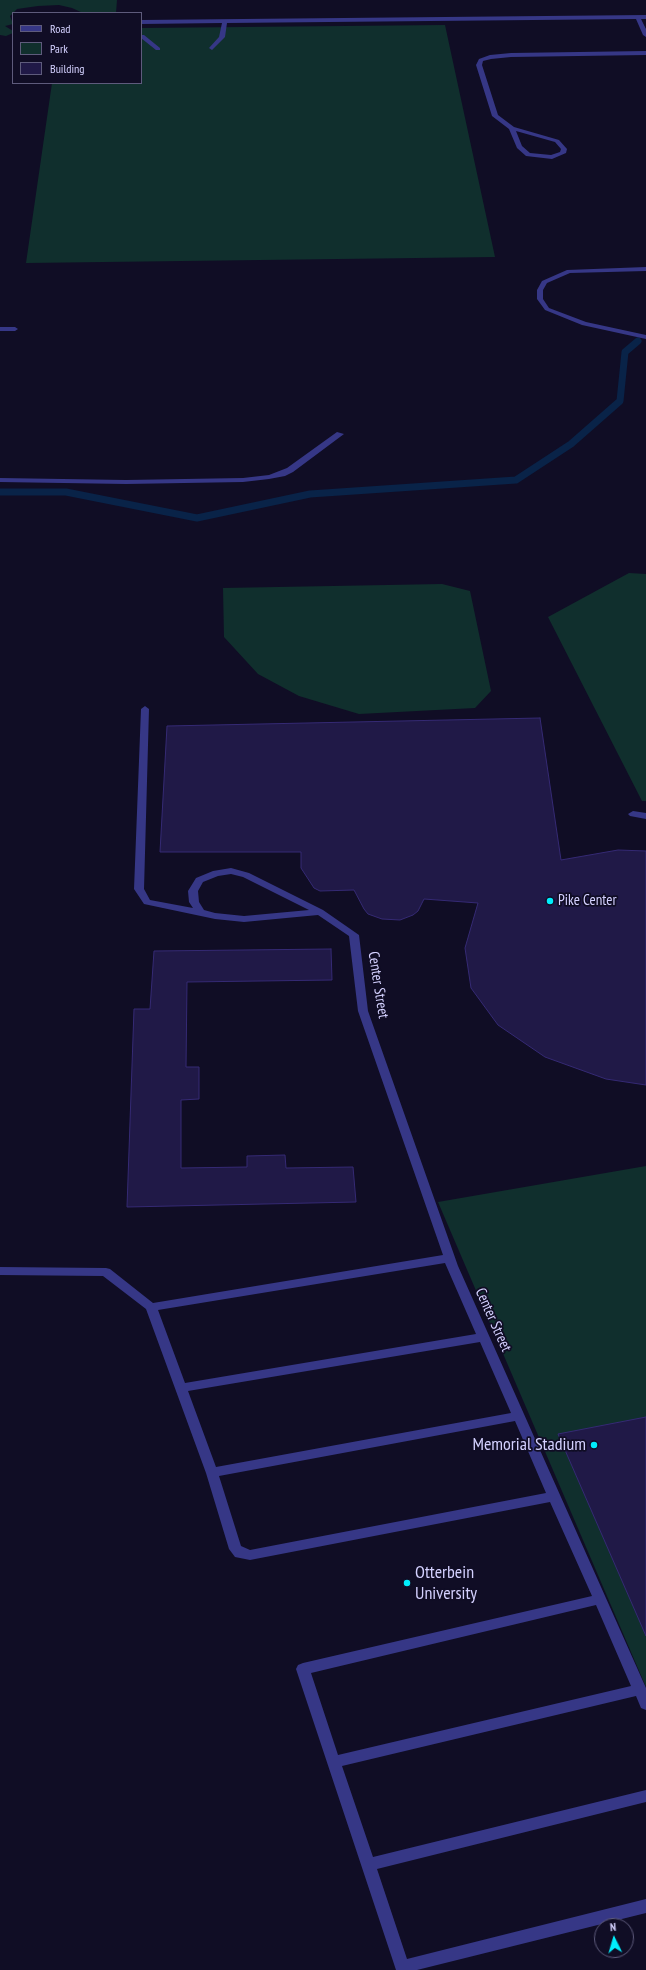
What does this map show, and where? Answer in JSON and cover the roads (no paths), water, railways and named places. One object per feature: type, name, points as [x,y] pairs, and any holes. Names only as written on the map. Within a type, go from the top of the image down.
[{"type":"street","points":[[638,17],[646,35]]},
{"type":"street","points":[[142,22],[646,17]]},
{"type":"street","points":[[212,48],[222,37],[225,22]]},
{"type":"street","points":[[142,37],[158,49]]},
{"type":"street","points":[[512,128],[519,147],[528,155],[552,157],[563,153],[564,149],[557,141],[545,136],[512,128],[495,116],[479,65],[481,60],[490,57],[511,55],[646,53]]},
{"type":"street","points":[[646,269],[569,271],[544,282],[540,290],[540,299],[547,309],[577,322],[646,337]]},
{"type":"street","points":[[0,329],[15,329]]},
{"type":"street","points":[[0,480],[126,482],[243,480],[282,474],[290,470],[340,434]]},
{"type":"street","points":[[145,709],[139,889],[147,902],[215,916],[244,919],[320,912]]},
{"type":"street","points":[[633,814],[646,816]]},
{"type":"street","points":[[200,912],[194,902],[193,891],[199,880],[216,873],[230,871],[246,875],[320,912]]},
{"type":"street","name":"Center Street","points":[[320,912],[354,935],[363,1011],[449,1258],[646,1704]]},
{"type":"street","points":[[152,1307],[449,1258]]},
{"type":"street","points":[[0,1272],[106,1272],[152,1307],[212,1473],[235,1548],[240,1553],[250,1555],[554,1496]]},
{"type":"street","points":[[181,1388],[484,1338]]},
{"type":"street","points":[[212,1473],[518,1416]]},
{"type":"street","points":[[600,1599],[303,1669],[402,1969],[646,1906]]},
{"type":"street","points":[[334,1762],[640,1689]]},
{"type":"street","points":[[368,1865],[646,1796]]},
{"type":"waterway","points":[[0,492],[66,492],[197,518],[310,494],[516,480],[571,444],[620,401],[625,352],[638,341]]},
{"type":"place","name":"Pike Center","points":[[550,901]]},
{"type":"place","name":"Memorial Stadium","points":[[594,1445]]},
{"type":"place","name":"Otterbein University","points":[[407,1583]]}]
